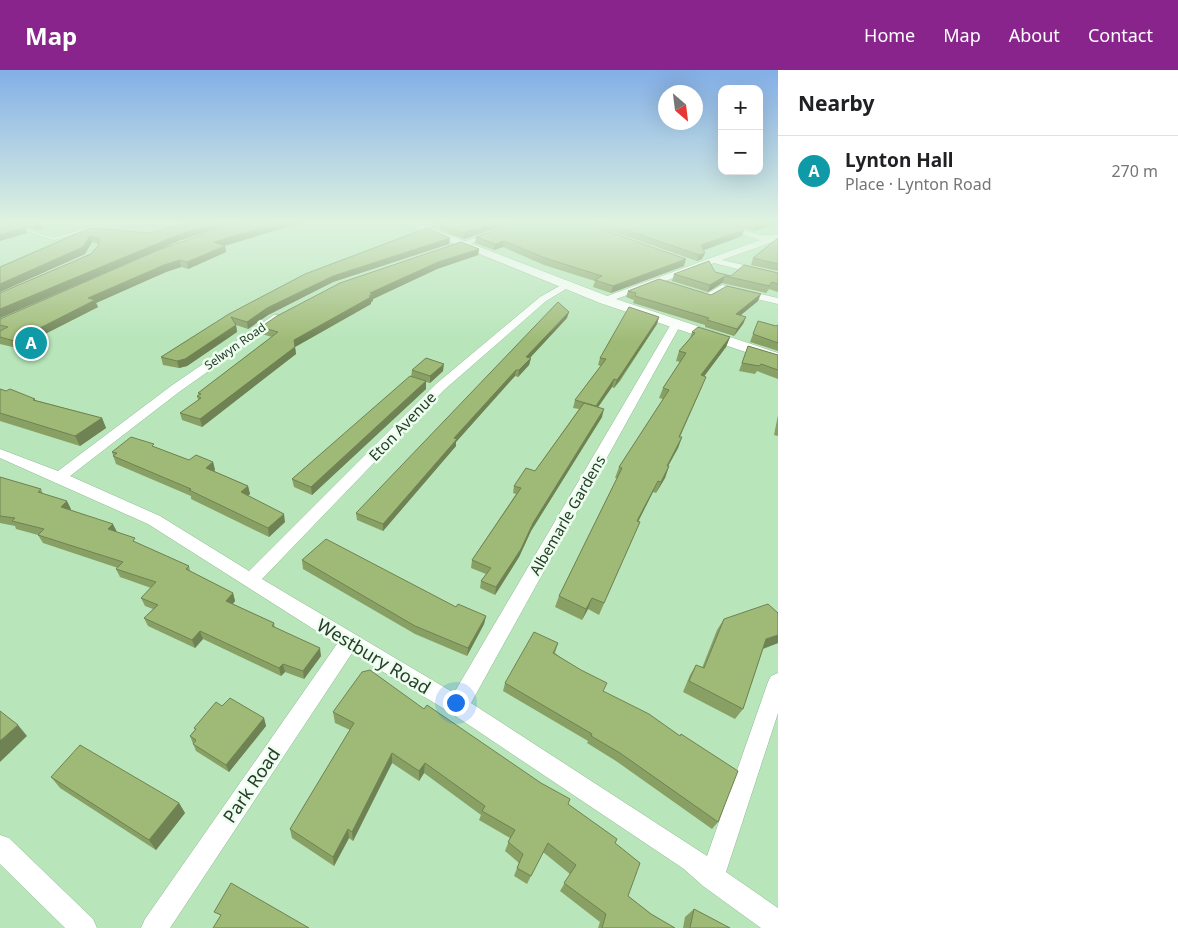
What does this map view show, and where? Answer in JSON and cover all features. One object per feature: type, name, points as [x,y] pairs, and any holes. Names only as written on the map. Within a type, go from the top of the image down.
[{"type":"street","points":[[507,262],[605,300],[778,358]]},
{"type":"street","points":[[685,262],[696,266]]},
{"type":"street","points":[[605,300],[707,262]]},
{"type":"street","points":[[721,262],[778,276]]},
{"type":"street","points":[[658,280],[673,286]]},
{"type":"street","name":"Eton Avenue","points":[[250,580],[440,387],[543,299],[566,286]]},
{"type":"street","points":[[691,292],[709,297],[722,288],[734,289],[778,301]]},
{"type":"street","name":"Selwyn Road","points":[[58,478],[175,389],[289,311]]},
{"type":"street","name":"Albemarle Gardens","points":[[458,706],[676,324]]},
{"type":"street","name":"Westbury Road","points":[[0,453],[32,465],[154,520],[349,642],[458,706],[693,860],[712,877],[778,924]]},
{"type":"street","name":"Park Road","points":[[154,928],[349,642]]},
{"type":"street","points":[[712,877],[778,682]]},
{"type":"street","points":[[0,847],[84,928]]},
{"type":"building","points":[[11,262],[49,262],[0,284],[0,267]]},
{"type":"building","points":[[72,262],[113,262],[0,309],[0,293]]},
{"type":"building","points":[[131,262],[173,262],[88,298],[95,300],[38,329],[36,338],[18,342],[0,337],[0,331],[8,327],[0,325],[0,319]]},
{"type":"building","points":[[337,262],[376,262],[333,276],[267,308],[247,322],[231,317],[236,325],[185,359],[177,361],[161,357],[229,314],[305,274]]},
{"type":"building","points":[[402,262],[438,262],[370,293],[373,294],[369,296],[371,297],[294,340],[295,347],[200,419],[180,413],[201,398],[197,396],[201,394],[198,393],[278,332],[261,327],[277,316],[340,283]]},
{"type":"building","points":[[558,262],[678,262],[613,286],[595,280],[602,276]]},
{"type":"building","points":[[710,262],[715,272],[731,276],[744,265],[778,273],[778,284],[772,282],[769,286],[725,276],[710,285],[674,274]]},
{"type":"building","points":[[659,279],[711,295],[727,286],[761,294],[736,314],[746,317],[737,329],[707,320],[709,318],[635,296],[636,293],[628,291]]},
{"type":"building","points":[[558,302],[569,312],[526,357],[531,358],[519,370],[516,370],[454,438],[457,439],[383,524],[356,513]]},
{"type":"building","points":[[629,307],[659,317],[622,373],[617,380],[614,379],[596,406],[575,400],[606,359],[600,358]]},
{"type":"building","points":[[758,321],[778,325],[778,343],[753,334]]},
{"type":"building","points":[[698,327],[730,337],[701,375],[706,377],[679,437],[682,437],[661,482],[658,481],[637,521],[640,522],[604,603],[592,598],[586,609],[559,596],[622,468],[619,467],[669,390],[663,388],[686,353],[679,351],[695,333],[692,332]]},
{"type":"building","points":[[748,346],[778,355],[778,370],[761,364],[759,366],[742,363]]},
{"type":"building","points":[[426,358],[444,364],[430,376],[412,370]]},
{"type":"building","points":[[410,376],[426,381],[311,487],[292,479]]},
{"type":"building","points":[[0,389],[6,391],[10,389],[35,399],[33,400],[102,418],[75,436],[0,413]]},
{"type":"building","points":[[584,403],[604,409],[533,523],[521,549],[496,587],[481,581],[491,568],[472,560],[521,488],[514,486],[526,468],[535,471]]},
{"type":"building","points":[[131,437],[154,444],[152,446],[189,460],[196,455],[213,462],[206,468],[248,486],[241,492],[284,514],[268,528],[189,490],[191,489],[113,456],[117,453],[112,452]]},
{"type":"building","points":[[0,477],[41,489],[38,492],[67,501],[61,507],[113,524],[108,529],[135,538],[133,541],[189,566],[186,569],[233,593],[226,601],[274,623],[272,626],[320,648],[303,671],[283,664],[279,668],[200,631],[192,640],[144,618],[158,605],[141,598],[156,582],[116,569],[123,562],[38,535],[44,529],[12,521],[15,518],[0,516]]},
{"type":"building","points":[[326,539],[456,607],[458,604],[486,616],[468,648],[415,626],[302,560]]},
{"type":"building","points":[[768,604],[778,613],[778,635],[766,639],[743,709],[689,681],[696,665],[704,668],[724,619]]},
{"type":"building","points":[[534,632],[558,643],[553,653],[607,683],[603,691],[649,714],[680,736],[681,734],[738,771],[718,822],[620,753],[591,736],[592,734],[505,683]]},
{"type":"building","points":[[370,670],[424,709],[427,705],[541,783],[570,799],[568,804],[617,839],[615,843],[640,863],[628,896],[651,914],[675,928],[602,928],[606,914],[564,883],[576,865],[548,843],[531,876],[517,868],[523,854],[508,842],[515,830],[482,811],[485,806],[425,763],[419,771],[392,753],[352,832],[348,829],[333,857],[290,829],[354,723],[333,712],[362,672]]},
{"type":"building","points":[[230,698],[264,718],[226,765],[193,744],[196,740],[190,736],[196,729],[194,728],[216,702],[222,706]]},
{"type":"building","points":[[0,711],[18,725],[0,741]]},
{"type":"building","points":[[80,745],[179,803],[149,840],[51,777]]},
{"type":"building","points":[[231,883],[309,928],[213,928],[221,915],[214,912]]},
{"type":"building","points":[[694,909],[730,928],[690,928]]},
{"type":"place","name":"Lynton Hall","points":[[31,343]]}]
